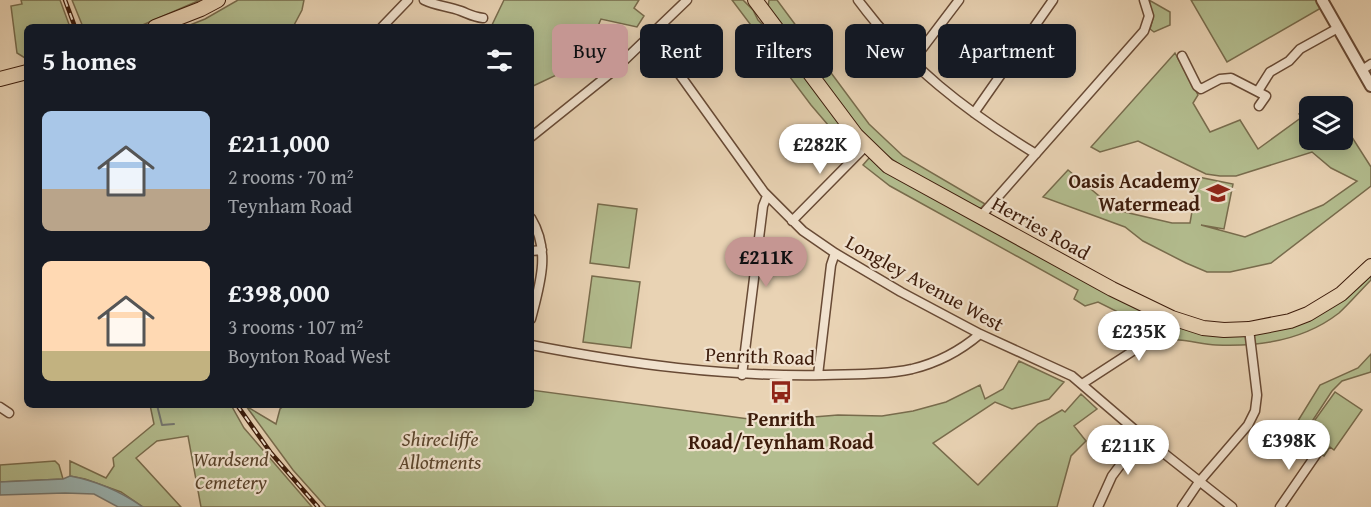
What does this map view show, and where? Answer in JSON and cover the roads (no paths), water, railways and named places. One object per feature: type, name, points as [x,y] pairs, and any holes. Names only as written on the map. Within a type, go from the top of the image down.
[{"type":"main road","points":[[163,24],[218,0]]},
{"type":"main road","name":"Herries Road","points":[[758,1],[866,146],[888,166],[1112,289],[1172,318],[1203,328],[1224,330],[1271,326],[1308,314],[1341,294],[1371,266]]},
{"type":"main road","points":[[0,79],[24,73]]},
{"type":"street","points":[[385,24],[408,0]]},
{"type":"street","points":[[424,0],[433,5],[463,11],[471,17],[483,18]]},
{"type":"street","points":[[664,24],[687,0]]},
{"type":"street","points":[[858,0],[878,24]]},
{"type":"street","points":[[926,44],[959,0]]},
{"type":"street","points":[[974,113],[1053,0]]},
{"type":"street","points":[[981,216],[1144,32],[1149,16],[1144,0]]},
{"type":"street","points":[[1322,0],[1338,28],[1366,67],[1371,86]]},
{"type":"street","points":[[1258,91],[1270,72],[1289,61],[1300,49],[1338,28]]},
{"type":"street","points":[[534,135],[596,86],[640,47]]},
{"type":"street","points":[[1182,56],[1197,86],[1201,89],[1226,77],[1231,78],[1266,96],[1259,105]]},
{"type":"street","points":[[926,74],[949,95],[1036,154]]},
{"type":"street","name":"Longley Avenue West","points":[[682,78],[767,196],[792,221],[835,253],[980,334],[1062,371],[1082,384],[1142,436],[1232,507]]},
{"type":"street","points":[[792,221],[866,146]]},
{"type":"street","points":[[742,375],[763,206],[767,196]]},
{"type":"street","points":[[534,224],[540,235],[543,272],[534,307]]},
{"type":"street","points":[[534,251],[542,250]]},
{"type":"street","points":[[818,375],[831,265],[835,253]]},
{"type":"street","points":[[1082,384],[1156,336],[1172,318]]},
{"type":"street","points":[[1182,507],[1199,482],[1248,425],[1255,411],[1257,395],[1249,329]]},
{"type":"street","name":"Penrith Road","points":[[534,345],[670,368],[742,375],[818,375],[911,369],[952,354],[980,334]]},
{"type":"street","points":[[0,407],[9,413]]},
{"type":"street","points":[[1098,507],[1112,476],[1142,436]]},
{"type":"street","points":[[1280,507],[1320,449]]},
{"type":"water","points":[[70,476],[108,487],[143,507],[118,507],[94,494],[0,495],[0,482],[63,479]]},
{"type":"waterway","points":[[158,408],[162,425],[174,424]]},
{"type":"railway","points":[[65,0],[74,24]]},
{"type":"railway","points":[[239,408],[271,453],[318,507]]},
{"type":"place","name":"Oasis Academy Watermead","points":[[1218,193]]},
{"type":"place","name":"Penrith Road/Teynham Road","points":[[781,392]]},
{"type":"park label","name":"Shirecliffe Allotments","points":[[440,450]]},
{"type":"park label","name":"Wardsend Cemetery","points":[[231,470]]}]
